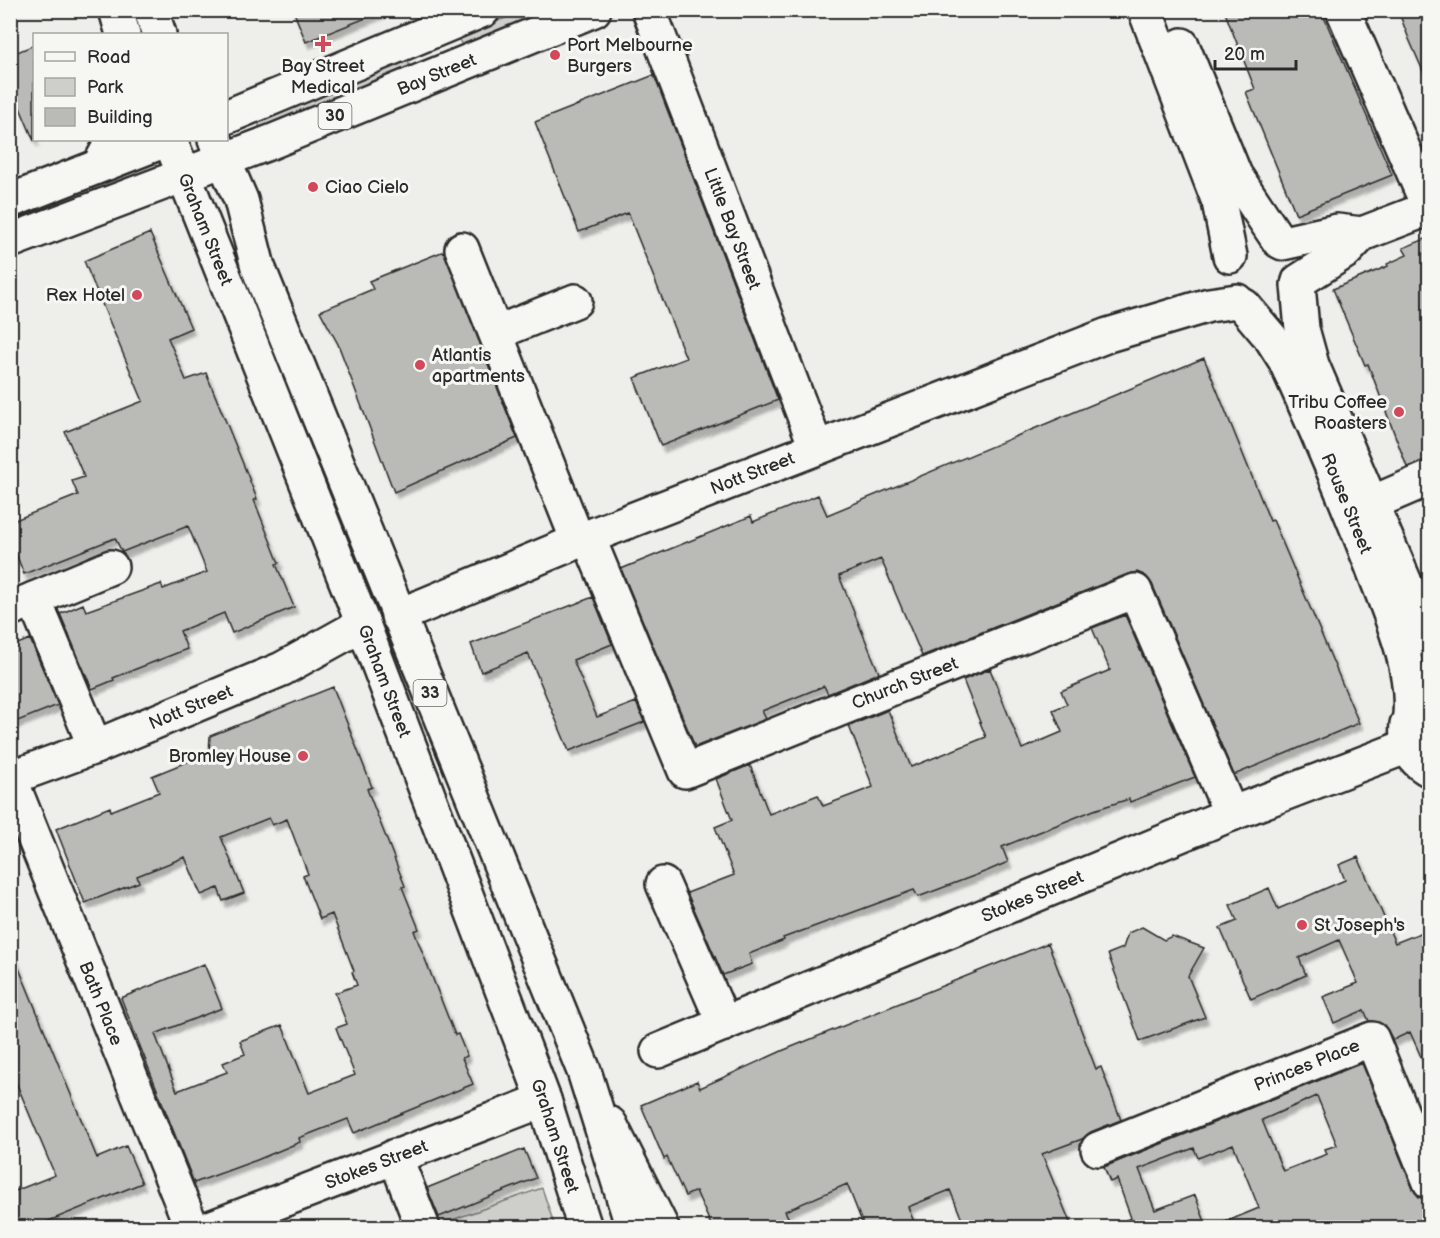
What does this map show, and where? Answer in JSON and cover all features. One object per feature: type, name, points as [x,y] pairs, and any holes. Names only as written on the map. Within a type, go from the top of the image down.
[{"type":"street","points":[[151,10],[159,33]]},
{"type":"street","name":"30","points":[[228,116],[483,10]]},
{"type":"street","name":"Bay Street","points":[[10,241],[184,173],[220,149],[594,10]]},
{"type":"street","name":"Little Bay Street","points":[[649,10],[816,447]]},
{"type":"street","points":[[1145,10],[1219,202],[1228,260],[1225,275],[1227,287],[1241,304],[1260,311],[1276,308],[1290,299],[1298,283],[1346,251],[1362,234],[1429,208],[1342,10]]},
{"type":"street","points":[[1169,10],[1235,175],[1281,242],[1294,256],[1298,283]]},
{"type":"street","points":[[116,11],[123,33]]},
{"type":"street","points":[[10,201],[107,152],[161,141]]},
{"type":"street","points":[[127,196],[161,141]]},
{"type":"street","name":"Graham Street","points":[[161,141],[184,173],[363,624],[544,1100],[585,1227]]},
{"type":"street","name":"Graham Street","points":[[220,149],[243,207],[258,267],[584,1071],[662,1227]]},
{"type":"street","points":[[1228,260],[1236,248],[1252,239],[1270,238],[1281,242],[1337,231],[1362,234]]},
{"type":"street","points":[[462,249],[583,539]]},
{"type":"street","name":"Nott Street","points":[[1108,335],[1201,288],[1215,278],[1228,260]]},
{"type":"street","name":"Rouse Street","points":[[1298,283],[1302,329],[1362,508],[1384,597],[1411,683],[1416,719]]},
{"type":"street","points":[[496,333],[575,300]]},
{"type":"street","name":"Nott Street","points":[[398,616],[583,539],[1108,335],[1209,305],[1241,304]]},
{"type":"street","name":"Rouse Street","points":[[1241,304],[1271,338],[1285,360],[1362,508],[1418,577],[1430,641]]},
{"type":"street","points":[[1362,508],[1430,478]]},
{"type":"street","name":"Church Street","points":[[583,539],[685,771],[1136,591],[1231,814]]},
{"type":"street","points":[[95,747],[22,604],[111,567]]},
{"type":"street","name":"Nott Street","points":[[10,778],[95,747],[282,669],[363,624]]},
{"type":"street","points":[[1416,719],[1413,757],[1430,770]]},
{"type":"street","name":"Stokes Street","points":[[658,1051],[1231,814],[1416,719]]},
{"type":"street","name":"Bath Place","points":[[10,778],[192,1227]]},
{"type":"street","points":[[663,884],[724,1024]]},
{"type":"street","name":"Princes Place","points":[[1098,1149],[1372,1039],[1430,1182]]},
{"type":"street","name":"Graham Street","points":[[584,1071],[633,1227]]},
{"type":"street","name":"Stokes Street","points":[[210,1227],[544,1100]]},
{"type":"street","points":[[395,1156],[423,1227]]},
{"type":"green space","points":[[523,11],[563,11],[464,50],[458,37]]},
{"type":"green space","points":[[406,57],[412,71],[259,132],[259,121]]},
{"type":"green space","points":[[542,1188],[555,1227],[445,1228],[443,1223]]},
{"type":"building","points":[[293,10],[381,10],[381,12],[306,42]]},
{"type":"building","points":[[1224,10],[1321,10],[1392,175],[1296,214],[1246,92],[1255,89]]},
{"type":"building","points":[[1398,10],[1430,10],[1430,87],[1409,39]]},
{"type":"building","points":[[33,45],[33,139],[10,84],[10,55]]},
{"type":"building","points":[[654,75],[778,400],[661,446],[634,378],[686,358],[628,213],[579,232],[535,122]]},
{"type":"building","points":[[150,233],[191,328],[168,338],[186,380],[206,373],[257,499],[254,500],[279,563],[276,564],[294,607],[232,633],[224,613],[180,631],[187,649],[113,678],[114,680],[92,689],[60,614],[83,604],[86,611],[161,584],[163,589],[207,572],[188,526],[122,552],[115,538],[24,574],[10,539],[10,522],[78,495],[72,481],[84,477],[65,432],[143,401],[84,261]]},
{"type":"building","points":[[1430,237],[1430,460],[1407,467],[1368,364],[1365,365],[1333,289],[1388,266],[1387,264],[1407,255],[1403,248]]},
{"type":"building","name":"Atlantis apartments","points":[[444,251],[517,438],[394,492],[338,344],[320,311],[373,289],[369,281]]},
{"type":"building","points":[[1204,358],[1270,521],[1273,520],[1359,723],[1234,775],[1152,584],[1146,576],[1137,572],[1128,574],[922,656],[881,559],[839,576],[879,673],[828,694],[824,686],[762,711],[766,719],[695,747],[621,569],[751,516],[753,522],[818,495],[827,515]]},
{"type":"building","points":[[1430,499],[1430,520],[1429,520],[1422,502]]},
{"type":"building","points":[[593,597],[612,644],[573,660],[597,717],[636,702],[644,722],[569,751],[528,653],[481,672],[471,644]]},
{"type":"building","points":[[1125,615],[1195,777],[1130,802],[1129,799],[1094,810],[1002,847],[1008,862],[987,871],[918,897],[914,890],[783,938],[784,940],[749,954],[752,964],[723,975],[687,893],[734,875],[715,827],[732,820],[716,779],[750,765],[769,814],[818,795],[823,806],[873,787],[849,726],[888,710],[911,767],[986,737],[963,680],[990,669],[1022,749],[1062,732],[1053,710],[1067,704],[1061,691],[1110,670],[1092,628]]},
{"type":"building","points":[[30,639],[58,705],[10,724],[10,647]]},
{"type":"building","points":[[333,687],[372,787],[367,789],[405,886],[402,887],[419,929],[414,931],[455,1035],[458,1034],[467,1056],[462,1058],[473,1084],[354,1133],[348,1119],[299,1138],[300,1142],[257,1160],[194,1183],[121,998],[204,964],[222,1008],[155,1034],[177,1091],[227,1072],[223,1063],[245,1054],[240,1041],[282,1025],[309,1093],[355,1075],[336,1028],[347,1024],[335,993],[357,985],[352,972],[354,971],[332,914],[320,919],[303,876],[308,874],[287,819],[272,825],[269,818],[221,837],[244,893],[223,901],[218,888],[201,895],[185,857],[137,876],[139,882],[85,903],[56,829],[110,807],[111,811],[159,792],[152,776],[209,753],[210,736]]},
{"type":"building","points":[[1358,857],[1395,943],[1430,929],[1430,1077],[1410,1032],[1393,1040],[1384,1025],[1369,1021],[1364,1010],[1334,1023],[1323,997],[1358,983],[1339,940],[1299,958],[1306,975],[1251,999],[1220,928],[1237,921],[1230,905],[1269,888],[1278,909],[1345,880],[1339,865]]},
{"type":"building","points":[[1142,927],[1164,940],[1172,936],[1204,948],[1188,976],[1205,1017],[1140,1041],[1108,954],[1123,948],[1128,933]]},
{"type":"building","points":[[1048,943],[1096,1069],[1101,1067],[1121,1120],[1091,1132],[1082,1139],[1042,1154],[1072,1227],[965,1227],[950,1190],[908,1207],[916,1227],[864,1227],[847,1184],[785,1211],[793,1227],[712,1227],[696,1191],[685,1196],[667,1157],[664,1159],[641,1105],[697,1081],[700,1088],[784,1050]]},
{"type":"building","points":[[11,949],[97,1158],[126,1146],[142,1183],[34,1227],[10,1227],[10,1193],[55,1175],[10,1068]]},
{"type":"building","points":[[1362,1063],[1413,1189],[1419,1197],[1430,1200],[1430,1227],[1213,1227],[1259,1208],[1233,1144],[1198,1158],[1194,1148],[1139,1169],[1155,1210],[1195,1195],[1207,1227],[1113,1227],[1131,1218],[1117,1179],[1110,1182],[1104,1167]],"holes":[[[1317,1096],[1337,1145],[1325,1149],[1327,1154],[1283,1171],[1262,1120]]]},
{"type":"building","points":[[524,1149],[536,1178],[439,1217],[427,1188]]},
{"type":"place","name":"Bay Street Medical","points":[[323,44]]},
{"type":"place","name":"Port Melbourne Burgers","points":[[555,55]]},
{"type":"place","name":"Ciao Cielo","points":[[313,187]]},
{"type":"place","name":"Rex Hotel","points":[[137,295]]},
{"type":"place","name":"Atlantis apartments","points":[[420,365]]},
{"type":"place","name":"Tribu Coffee Roasters","points":[[1399,412]]},
{"type":"place","name":"Bromley House","points":[[303,756]]},
{"type":"place","name":"St Joseph's","points":[[1302,925]]}]
